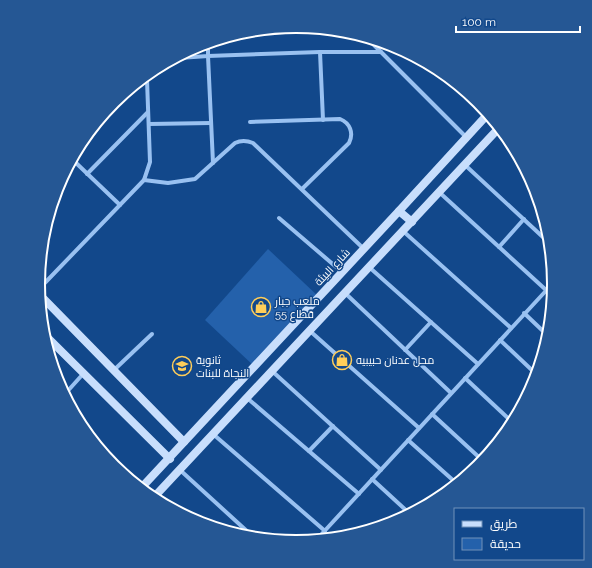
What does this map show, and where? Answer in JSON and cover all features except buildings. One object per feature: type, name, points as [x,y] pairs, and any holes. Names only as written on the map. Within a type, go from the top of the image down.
[{"type":"street","points":[[374,45],[466,137]]},
{"type":"street","points":[[208,49],[213,163]]},
{"type":"street","points":[[188,57],[320,52],[381,52]]},
{"type":"street","points":[[320,52],[323,120]]},
{"type":"street","points":[[45,283],[144,180],[150,162],[147,82]]},
{"type":"street","points":[[87,174],[148,112]]},
{"type":"street","name":"شارع البيئة","points":[[145,484],[364,250],[484,118]]},
{"type":"street","points":[[250,122],[340,119],[350,126],[351,139],[349,143],[302,189]]},
{"type":"street","points":[[149,124],[211,123]]},
{"type":"street","points":[[158,493],[495,132]]},
{"type":"street","points":[[144,180],[168,183],[195,178],[235,143],[239,141],[248,141],[256,146],[302,189],[364,250]]},
{"type":"street","points":[[76,163],[120,205]]},
{"type":"street","points":[[465,165],[542,236]]},
{"type":"street","points":[[323,533],[546,290],[439,192]]},
{"type":"street","points":[[399,211],[412,222]]},
{"type":"street","points":[[279,218],[342,272]]},
{"type":"street","points":[[499,247],[524,219]]},
{"type":"street","points":[[403,231],[511,328]]},
{"type":"street","points":[[369,267],[478,364]]},
{"type":"street","points":[[345,293],[451,394]]},
{"type":"street","points":[[46,301],[184,442]]},
{"type":"street","points":[[524,313],[542,331]]},
{"type":"street","points":[[405,350],[431,322]]},
{"type":"street","points":[[310,331],[419,428]]},
{"type":"street","points":[[114,370],[152,334]]},
{"type":"street","points":[[500,340],[532,370]]},
{"type":"street","points":[[52,342],[170,459]]},
{"type":"street","points":[[272,371],[381,470]]},
{"type":"street","points":[[69,390],[83,374]]},
{"type":"street","points":[[465,378],[508,418]]},
{"type":"street","points":[[247,398],[359,494]]},
{"type":"street","points":[[432,414],[478,456]]},
{"type":"street","points":[[309,451],[333,426]]},
{"type":"street","points":[[213,434],[325,531]]},
{"type":"street","points":[[408,440],[453,480]]},
{"type":"street","points":[[180,470],[242,529]]},
{"type":"street","points":[[372,479],[405,510]]},
{"type":"green space","points":[[268,249],[319,297],[255,367],[205,320]]},
{"type":"place","name":"ملعب جبار قطاع 55","points":[[261,307]]},
{"type":"place","name":"محل عدنان حبيبيه","points":[[342,360]]},
{"type":"place","name":"ثانوية النجاة للبنات","points":[[182,366]]}]
